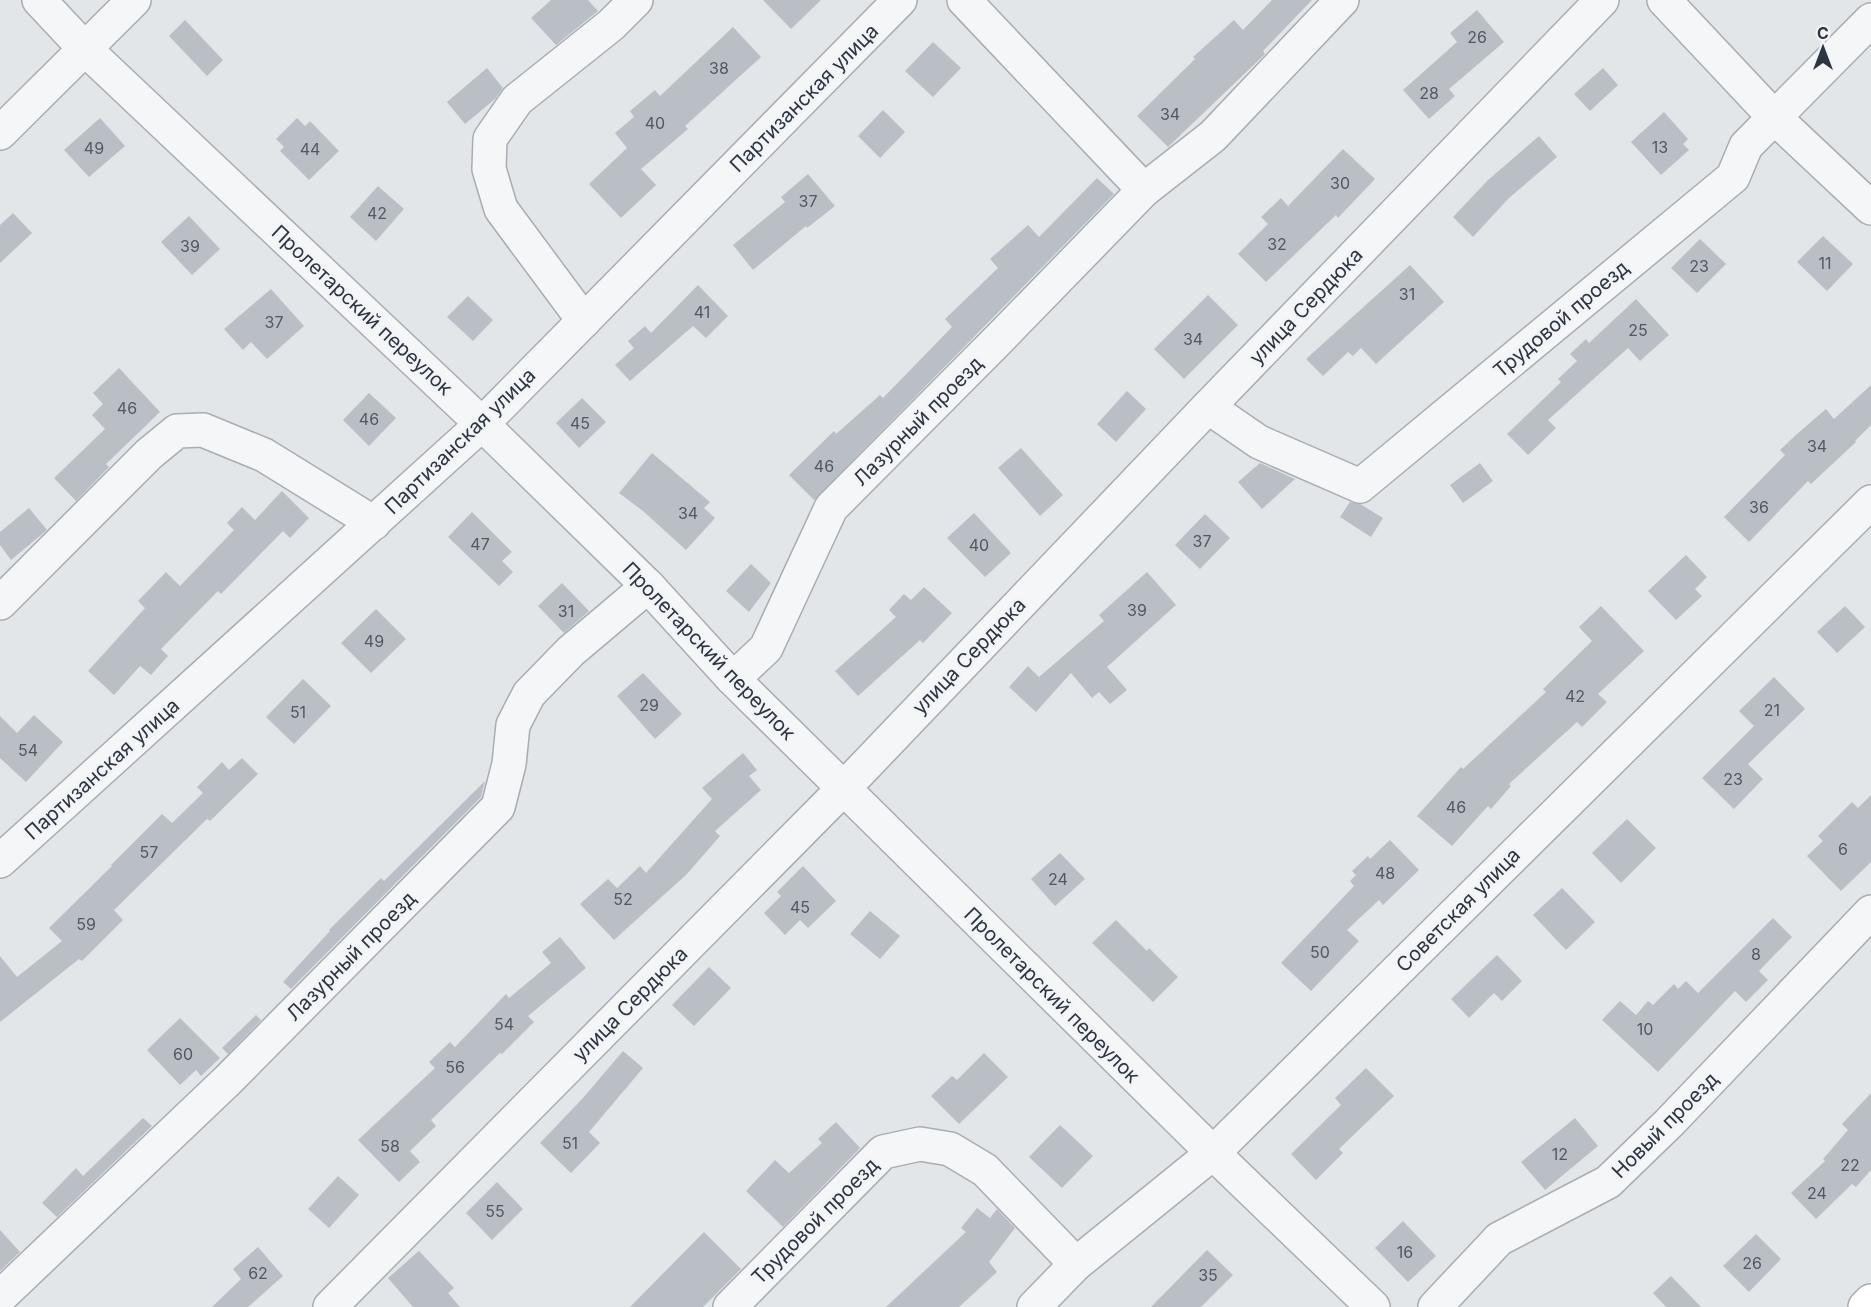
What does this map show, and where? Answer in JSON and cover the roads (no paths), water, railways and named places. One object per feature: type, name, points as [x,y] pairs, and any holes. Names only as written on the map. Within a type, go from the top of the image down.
[{"type":"main road","points":[[1865,1307],[1871,1301]]},
{"type":"street","name":"Пролетарский переулок","points":[[39,0],[84,48],[482,424],[648,586],[733,679],[1212,1153],[1373,1307]]},
{"type":"street","points":[[0,134],[134,0]]},
{"type":"street","points":[[584,321],[501,209],[489,169],[490,139],[517,100],[611,25],[636,0]]},
{"type":"street","name":"Партизанская улица","points":[[0,861],[482,424],[900,0]]},
{"type":"street","points":[[964,0],[1144,190]]},
{"type":"street","name":"Лазурный проезд","points":[[733,679],[766,648],[831,508],[1144,190],[1213,136],[1342,0]]},
{"type":"street","name":"улица Сердюка","points":[[330,1307],[844,788],[1208,406],[1602,0]]},
{"type":"street","points":[[1664,0],[1774,117],[1871,208]]},
{"type":"street","name":"Трудовой проезд","points":[[1208,406],[1258,442],[1360,486],[1733,177],[1746,146],[1871,20]]},
{"type":"street","points":[[0,603],[149,454],[177,431],[203,430],[264,455],[374,523]]},
{"type":"street","name":"Советская улица","points":[[1034,1307],[1076,1264],[1212,1153],[1871,502]]},
{"type":"street","name":"Лазурный проезд","points":[[0,1297],[228,1080],[498,807],[509,764],[513,725],[529,694],[572,651],[648,586]]},
{"type":"street","name":"Новый проезд","points":[[1435,1307],[1499,1239],[1608,1182],[1669,1123],[1871,912]]},
{"type":"street","name":"Трудовой проезд","points":[[730,1307],[883,1152],[920,1144],[950,1149],[985,1170],[1076,1264]]}]
